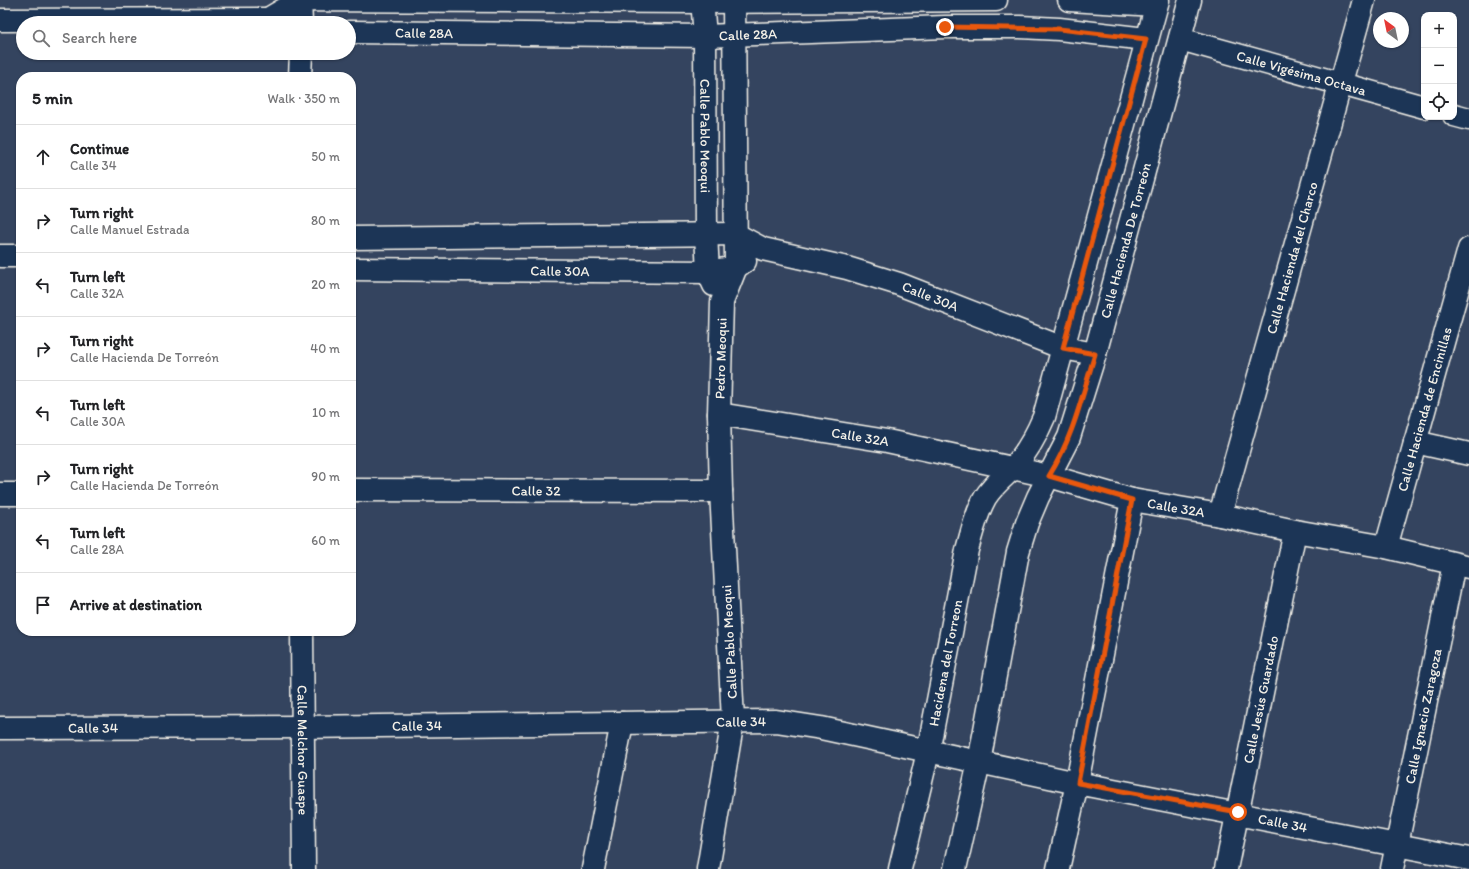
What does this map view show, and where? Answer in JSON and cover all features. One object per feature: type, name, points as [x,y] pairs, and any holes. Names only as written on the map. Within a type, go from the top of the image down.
[{"type":"street","points":[[280,16],[300,0],[996,0]]},
{"type":"street","points":[[300,0],[300,16]]},
{"type":"street","points":[[1013,468],[1027,452],[1044,417],[1157,3],[1069,0]]},
{"type":"street","name":"Calle Hacienda De Torreón","points":[[1049,476],[1060,458],[1069,438],[1095,354],[1190,0]]},
{"type":"street","name":"Calle Hacienda del Charco","points":[[1220,515],[1364,0]]},
{"type":"street","name":"Calle Pablo Meoqui","points":[[702,1],[705,36],[706,234],[708,272]]},
{"type":"street","points":[[734,1],[736,267]]},
{"type":"street","points":[[945,1],[945,27]]},
{"type":"street","points":[[0,20],[16,20]]},
{"type":"street","name":"Calle 28A","points":[[356,32],[735,36],[945,27],[1059,29],[1146,39]]},
{"type":"street","name":"Calle Vigésima Octava","points":[[1180,39],[1421,106]]},
{"type":"street","points":[[300,72],[301,60]]},
{"type":"street","points":[[1457,116],[1469,119]]},
{"type":"street","name":"Calle 30A","points":[[356,238],[735,234],[763,249],[847,268],[899,284],[1063,348],[1095,354]]},
{"type":"street","name":"Calle 30A","points":[[356,269],[708,272],[736,267],[763,249]]},
{"type":"street","name":"Calle Hacienda de Encinillas","points":[[1386,547],[1416,442],[1465,284],[1469,249]]},
{"type":"street","points":[[0,256],[16,256]]},
{"type":"street","name":"Pedro Meoqui","points":[[719,414],[722,302],[736,267]]},
{"type":"street","name":"Pedro Meoqui","points":[[708,272],[722,302]]},
{"type":"street","name":"Calle Pablo Meoqui","points":[[708,869],[733,720],[721,491],[719,414]]},
{"type":"street","name":"Calle 32A","points":[[719,414],[888,441],[1049,476],[1132,500],[1220,515],[1295,531],[1386,547],[1462,565]]},
{"type":"street","points":[[1416,442],[1469,454]]},
{"type":"street","name":"Hacidena del Torreon","points":[[900,869],[928,752],[967,550],[975,519],[985,499],[997,482],[1013,468]]},
{"type":"street","points":[[955,869],[979,762],[1018,552],[1027,523],[1049,476]]},
{"type":"street","name":"Calle 32","points":[[356,490],[721,491]]},
{"type":"street","points":[[0,494],[16,494]]},
{"type":"street","points":[[1058,869],[1078,783],[1132,500]]},
{"type":"street","name":"Calle Jesús Guardado","points":[[1226,869],[1295,531]]},
{"type":"street","name":"Calle Ignacio Zaragoza","points":[[1392,869],[1462,565]]},
{"type":"street","name":"Calle Melchor Guaspe","points":[[302,636],[304,869]]},
{"type":"street","name":"Calle 34","points":[[0,728],[302,727],[733,720],[776,721],[814,727],[1078,783],[1238,812],[1469,859]]},
{"type":"street","points":[[593,869],[622,722]]},
{"type":"route","points":[[945,27],[1020,27],[1059,29],[1146,39],[1063,348],[1095,354],[1069,438],[1060,458],[1049,476],[1132,500],[1078,783],[1238,812]]}]
